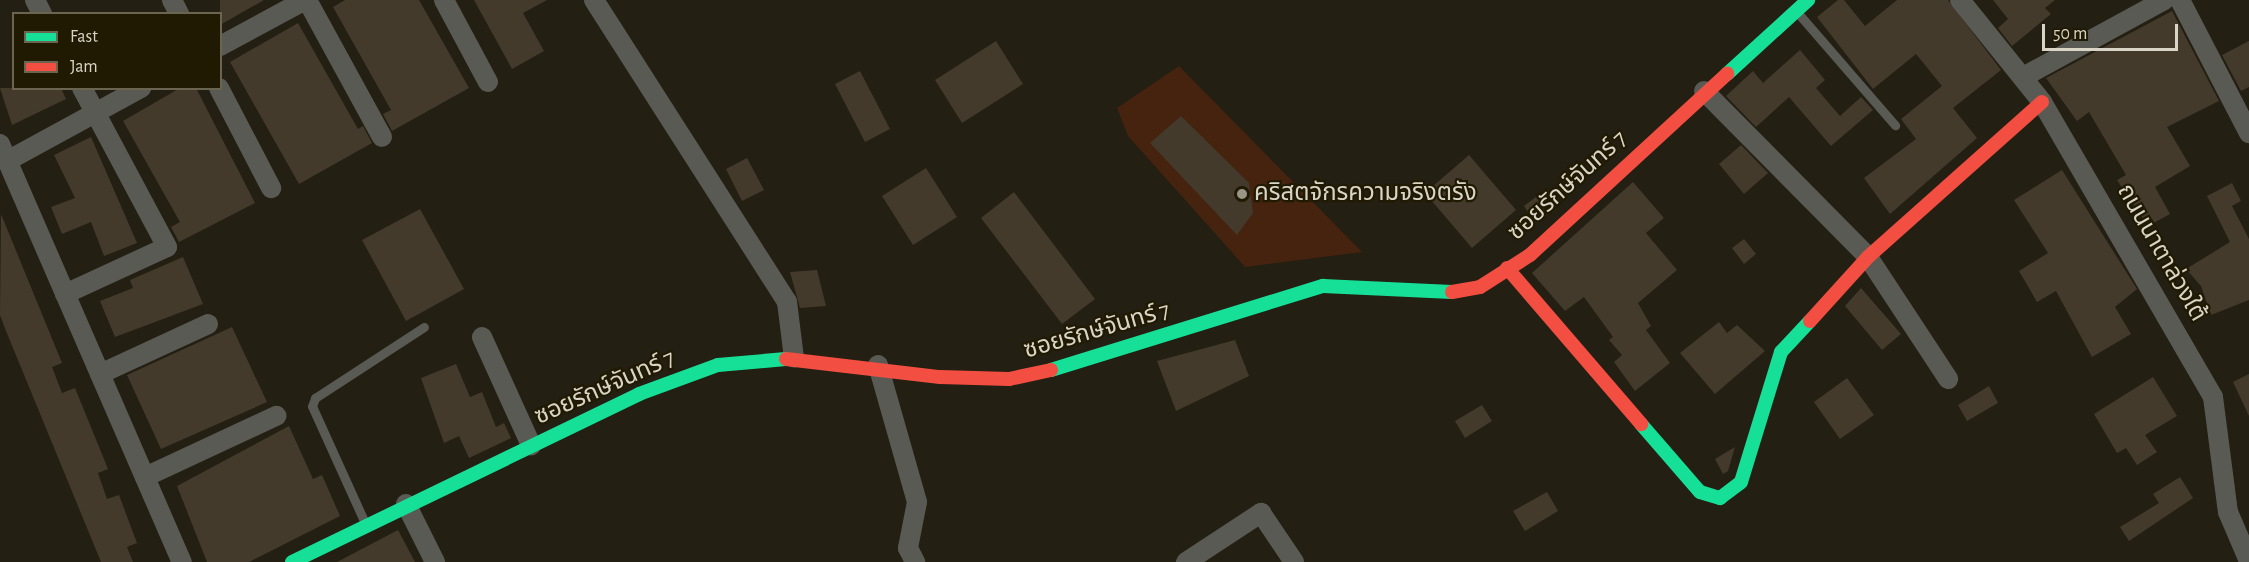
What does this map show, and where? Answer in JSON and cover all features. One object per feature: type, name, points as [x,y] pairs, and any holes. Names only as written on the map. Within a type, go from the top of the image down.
[{"type":"street","points":[[222,45],[306,0],[382,137]]},
{"type":"street","points":[[444,0],[488,81]]},
{"type":"street","points":[[594,0],[787,302],[794,358]]},
{"type":"street","name":"ซอยรักษ์จันทร์ 7","points":[[292,562],[365,523],[639,394],[718,365],[794,358],[878,365],[940,377],[1009,379],[1082,363],[1323,286],[1442,294],[1480,287],[1530,255],[1704,91],[1808,0]]},
{"type":"street","name":"ถนนนาตาล่วงใต้","points":[[1960,0],[2042,102],[2213,398],[2228,512],[2249,561]]},
{"type":"street","points":[[2023,77],[2164,0]]},
{"type":"street","points":[[2180,0],[2249,133]]},
{"type":"street","points":[[65,294],[166,247],[83,90]]},
{"type":"street","points":[[137,90],[95,113],[4,152],[182,562]]},
{"type":"street","points":[[220,90],[271,188]]},
{"type":"street","points":[[1704,91],[1868,257],[1948,379]]},
{"type":"street","points":[[1507,268],[1700,492],[1720,498],[1740,482],[1781,352],[1868,257],[2042,102]]},
{"type":"street","points":[[100,374],[208,324]]},
{"type":"street","points":[[482,337],[531,445]]},
{"type":"street","points":[[878,365],[917,502],[908,548],[915,562]]},
{"type":"street","points":[[145,477],[276,416]]},
{"type":"street","points":[[406,504],[435,562]]},
{"type":"street","points":[[1186,562],[1261,513],[1294,562]]},
{"type":"lane","points":[[1795,10],[1895,125]]},
{"type":"lane","points":[[365,523],[312,406],[315,398],[424,327]]},
{"type":"shaded area","name":"คริสตจักรความจริงตรัง","points":[[1179,66],[1362,252],[1245,267],[1128,136],[1117,108]]},
{"type":"building","points":[[220,0],[264,0],[222,24],[222,12],[220,12]]},
{"type":"building","points":[[345,0],[419,0],[469,88],[392,131],[383,114],[391,110],[333,7]]},
{"type":"building","points":[[474,0],[547,0],[523,13],[544,51],[512,69]]},
{"type":"building","points":[[1838,0],[1844,0],[1865,26],[1897,0],[1948,0],[2001,70],[1953,108],[1977,138],[1890,214],[1864,178],[1916,139],[1901,119],[1942,86],[1916,54],[1873,89],[1817,17]]},
{"type":"building","points":[[1993,0],[2055,0],[2045,8],[2051,14],[2012,46],[1998,28],[2008,19]]},
{"type":"building","points":[[2172,11],[2219,101],[2167,127],[2190,166],[2155,187],[2170,214],[2148,226],[2117,180],[2126,175],[2089,112],[2077,121],[2046,78]]},
{"type":"building","points":[[298,23],[358,129],[363,126],[372,143],[299,184],[230,62]]},
{"type":"building","points":[[996,41],[1023,84],[962,123],[935,80]]},
{"type":"building","points":[[2249,41],[2249,87],[2241,91],[2222,55]]},
{"type":"building","points":[[1800,50],[1825,80],[1816,88],[1840,116],[1861,97],[1873,110],[1831,146],[1789,97],[1756,127],[1726,96],[1753,71],[1763,83]]},
{"type":"building","points":[[860,71],[890,129],[865,142],[835,84]]},
{"type":"building","points":[[0,88],[62,90],[66,99],[12,125]]},
{"type":"building","points":[[177,90],[197,90],[255,203],[179,242],[171,227],[180,222],[123,121]]},
{"type":"building","points":[[1181,116],[1249,183],[1253,213],[1237,235],[1150,143]]},
{"type":"building","points":[[91,137],[137,243],[104,256],[91,222],[62,234],[51,207],[75,198],[54,155]]},
{"type":"building","points":[[1741,145],[1768,173],[1744,194],[1719,164]]},
{"type":"building","points":[[1469,155],[1516,210],[1472,248],[1425,193]]},
{"type":"building","points":[[747,158],[764,190],[742,201],[726,169]]},
{"type":"building","points":[[926,168],[957,217],[913,245],[882,196]]},
{"type":"building","points":[[2062,170],[2137,289],[2115,307],[2131,334],[2092,357],[2056,291],[2037,302],[2019,271],[2048,253],[2014,200]]},
{"type":"building","points":[[1633,182],[1664,218],[1646,233],[1677,270],[1638,303],[1651,326],[1646,330],[1670,363],[1635,391],[1614,362],[1622,355],[1609,340],[1613,337],[1584,297],[1565,311],[1532,273]]},
{"type":"building","points":[[2232,183],[2241,201],[2232,206],[2249,239],[2249,300],[2211,315],[2201,286],[2186,269],[2230,242],[2207,196]]},
{"type":"building","points":[[1014,192],[1095,299],[1062,324],[981,218]]},
{"type":"building","points":[[1536,197],[1548,214],[1536,223],[1524,206]]},
{"type":"building","points":[[420,209],[464,289],[406,321],[362,240]]},
{"type":"building","points":[[1,214],[62,363],[52,367],[62,393],[75,388],[108,469],[98,473],[107,499],[119,495],[137,543],[127,547],[133,562],[101,562],[6,331],[0,315]]},
{"type":"building","points":[[1744,239],[1756,254],[1744,264],[1732,248]]},
{"type":"building","points":[[183,257],[203,304],[115,337],[100,301],[133,288],[130,280]]},
{"type":"building","points":[[817,270],[826,306],[800,308],[790,272]]},
{"type":"building","points":[[1861,288],[1901,334],[1882,350],[1845,306]]},
{"type":"building","points":[[1719,322],[1727,333],[1737,325],[1765,351],[1715,394],[1680,353]]},
{"type":"building","points":[[232,327],[267,402],[161,449],[127,375]]},
{"type":"building","points":[[1235,340],[1249,376],[1176,411],[1157,361]]},
{"type":"building","points":[[456,364],[470,397],[482,392],[496,427],[504,423],[511,438],[469,458],[459,436],[444,443],[421,378]]},
{"type":"building","points":[[2249,374],[2249,416],[2233,382]]},
{"type":"building","points":[[2153,377],[2177,416],[2145,435],[2157,452],[2137,465],[2126,448],[2117,453],[2094,414]]},
{"type":"building","points":[[1847,378],[1874,415],[1840,439],[1814,402]]},
{"type":"building","points":[[1989,386],[1998,403],[1967,421],[1958,405]]},
{"type":"building","points":[[1482,405],[1492,421],[1465,438],[1455,421]]},
{"type":"building","points":[[289,426],[313,479],[322,475],[340,516],[249,562],[207,562],[177,486]]},
{"type":"building","points":[[1735,447],[1728,471],[1723,474],[1715,459]]},
{"type":"building","points":[[2180,477],[2193,498],[2129,541],[2120,527],[2159,503],[2153,494]]},
{"type":"building","points":[[1547,492],[1558,511],[1525,531],[1513,511]]},
{"type":"building","points":[[398,530],[415,562],[337,562]]},
{"type":"traffic: fast","points":[[1727,74],[1808,0]]},
{"type":"traffic: fast","points":[[1051,370],[1323,286],[1452,292]]},
{"type":"traffic: fast","points":[[1641,424],[1700,492],[1720,498],[1741,482],[1781,352],[1810,321]]},
{"type":"traffic: fast","points":[[292,562],[639,394],[718,365],[786,359]]},
{"type":"traffic: jam","points":[[1452,292],[1480,287],[1530,255],[1727,74]]},
{"type":"traffic: jam","points":[[1810,321],[1868,257],[2042,102]]},
{"type":"traffic: jam","points":[[1507,268],[1641,424]]},
{"type":"traffic: jam","points":[[786,359],[940,377],[1009,379],[1051,370]]},
{"type":"place","name":"คริสตจักรความจริงตรัง","points":[[1242,194]]}]
